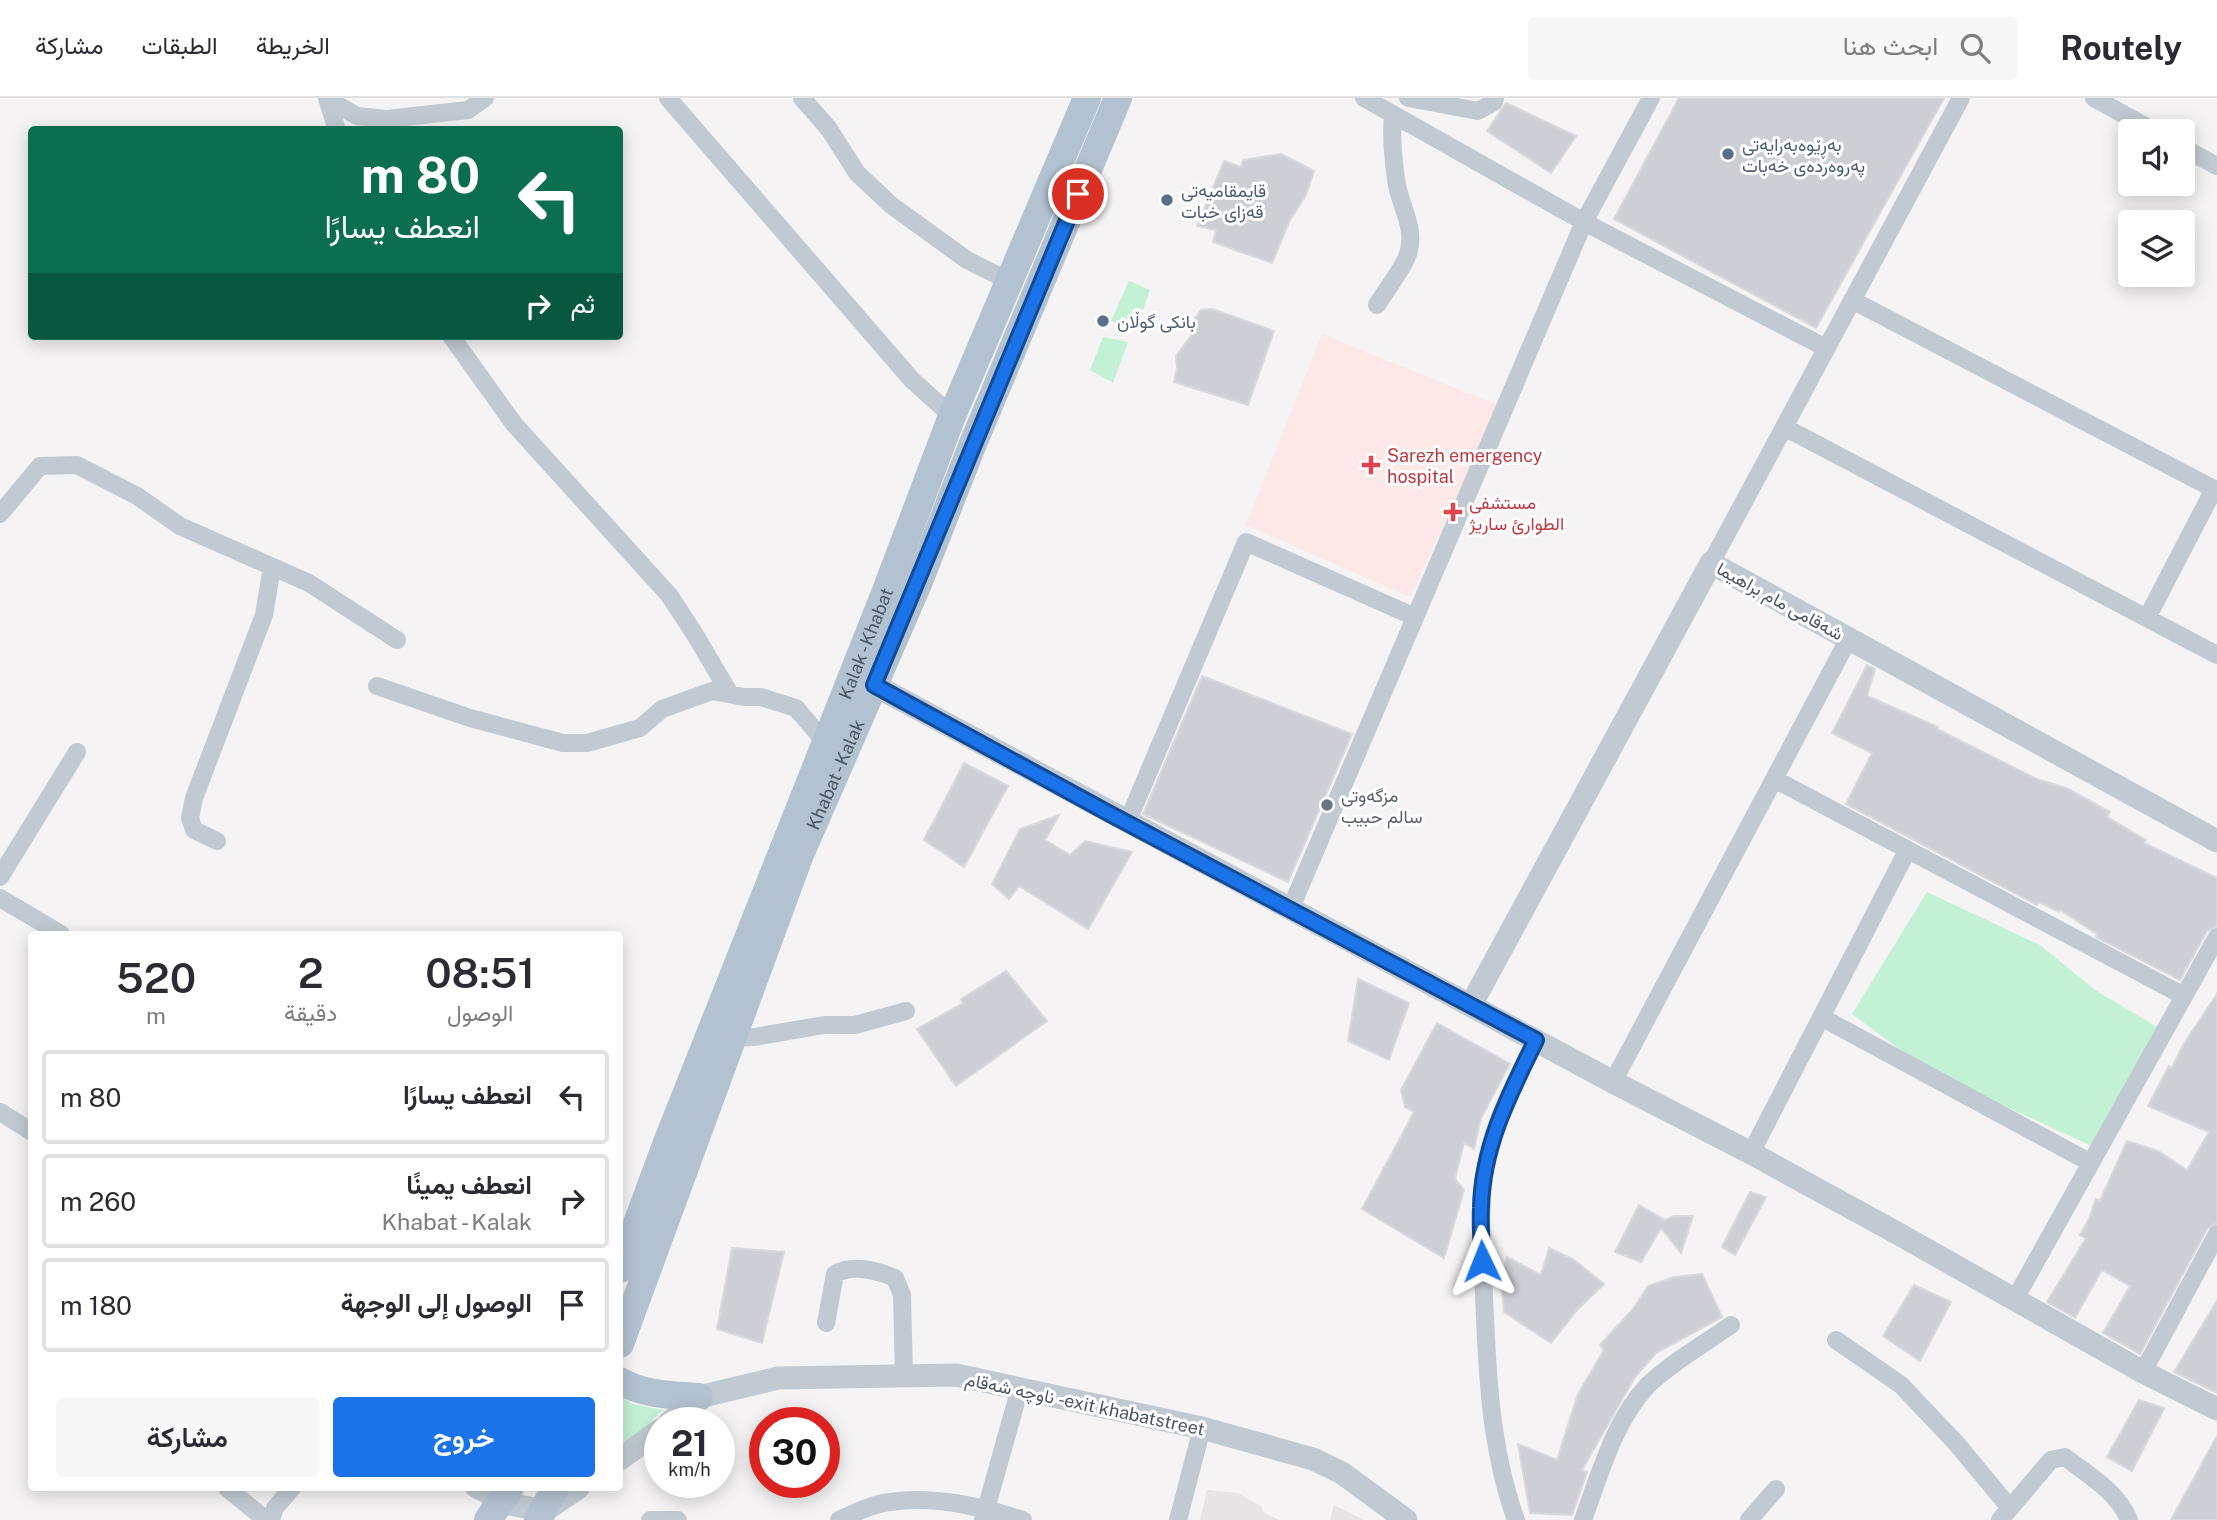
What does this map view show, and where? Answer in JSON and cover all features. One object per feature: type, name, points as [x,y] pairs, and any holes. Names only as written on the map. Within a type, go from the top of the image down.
[{"type":"main road","name":"Kalak - Khabat","points":[[623,1261],[952,416],[1087,98]]},
{"type":"main road","name":"Khabat - Kalak","points":[[623,1336],[799,858],[874,685],[1118,98]]},
{"type":"main road","points":[[623,1383],[633,1389],[656,1394],[699,1397]]},
{"type":"street","points":[[328,99],[357,116],[387,119],[468,110],[485,98]]},
{"type":"street","points":[[668,98],[912,380],[952,416]]},
{"type":"street","points":[[802,98],[830,128],[857,173],[891,205],[967,260],[1009,281]]},
{"type":"street","points":[[1364,98],[1401,111],[1584,222],[1826,348]]},
{"type":"street","points":[[1408,98],[1478,111],[1494,102],[1494,98]]},
{"type":"street","points":[[1290,910],[1584,222],[1651,98]]},
{"type":"street","points":[[1711,563],[1961,98]]},
{"type":"street","points":[[2094,98],[2132,119]]},
{"type":"street","points":[[328,99],[336,126]]},
{"type":"street","points":[[1377,305],[1407,258],[1410,239],[1408,217],[1396,182],[1392,132],[1401,111]]},
{"type":"street","points":[[2195,154],[2217,166]]},
{"type":"street","points":[[1852,300],[2216,486],[2147,618]]},
{"type":"street","points":[[454,340],[514,424],[669,595],[730,694]]},
{"type":"street","points":[[1784,427],[2217,655]]},
{"type":"street","points":[[0,514],[40,466],[76,465],[137,496],[180,526],[309,583],[397,640]]},
{"type":"street","points":[[1127,823],[1246,542],[1415,617]]},
{"type":"street","name":"شەقامی مام براهیما","points":[[1471,1005],[1711,563],[2217,841]]},
{"type":"street","points":[[217,841],[194,830],[190,818],[194,798],[264,615],[272,567]]},
{"type":"street","points":[[1613,1082],[1849,638]]},
{"type":"street","points":[[874,685],[1290,910],[1751,1153],[2143,1372],[2217,1409]]},
{"type":"street","points":[[377,686],[470,718],[563,743],[606,740],[640,728],[662,709],[712,691],[761,697],[796,708],[825,742]]},
{"type":"street","points":[[0,877],[77,752]]},
{"type":"street","points":[[1774,779],[2184,996]]},
{"type":"street","points":[[1751,1153],[1907,851]]},
{"type":"street","points":[[0,898],[56,931]]},
{"type":"street","points":[[2015,1299],[2217,937]]},
{"type":"street","points":[[734,1038],[824,1025],[855,1025],[906,1011]]},
{"type":"street","points":[[1821,1017],[2091,1163]]},
{"type":"street","points":[[1516,1520],[1502,1476],[1494,1435],[1486,1341],[1480,1205],[1495,1131],[1536,1040]]},
{"type":"street","points":[[0,1111],[28,1129]]},
{"type":"street","points":[[2143,1372],[2217,1234]]},
{"type":"street","points":[[827,1323],[835,1274],[846,1268],[881,1272],[895,1279],[902,1295],[904,1376]]},
{"type":"street","points":[[1583,1520],[1613,1441],[1635,1401],[1660,1376],[1731,1325]]},
{"type":"street","points":[[1836,1340],[1901,1385],[1956,1443],[2005,1514],[2051,1460],[2065,1457],[2101,1484],[2123,1505],[2129,1520]]},
{"type":"street","name":"ناوچە شەقام - exit khabatstreet","points":[[687,1407],[699,1397],[778,1378],[956,1375],[1202,1428],[1313,1459],[1342,1473],[1406,1520]]},
{"type":"street","points":[[984,1514],[1020,1388]]},
{"type":"street","points":[[1178,1520],[1202,1428]]},
{"type":"street","points":[[623,1457],[644,1442]]},
{"type":"street","points":[[1749,1520],[1776,1489]]},
{"type":"street","points":[[231,1491],[269,1520],[289,1491]]},
{"type":"street","points":[[479,1491],[499,1503],[546,1506],[573,1491]]},
{"type":"street","points":[[839,1520],[888,1502],[916,1500],[1023,1520]]},
{"type":"street","points":[[650,1520],[678,1520]]},
{"type":"shaded area","name":"Sarezh emergency hospital","points":[[1322,334],[1499,406],[1410,597],[1246,525]]},
{"type":"shaded area","points":[[1207,1490],[1238,1493],[1262,1507],[1263,1512],[1279,1520],[1200,1520]]},
{"type":"shaded area","points":[[1334,1505],[1364,1520],[1330,1520]]},
{"type":"green space","points":[[1129,281],[1150,290],[1135,332],[1111,321]]},
{"type":"green space","points":[[1103,337],[1128,342],[1113,383],[1090,370]]},
{"type":"green space","points":[[1927,892],[2040,945],[2095,990],[2159,1028],[2094,1147],[1931,1072],[1852,1014]]},
{"type":"green space","points":[[623,1398],[632,1404],[648,1407],[644,1407],[644,1428],[623,1443]]},
{"type":"building","name":"بەڕێوەبەرایەتی پەروەردەی خەبات","points":[[1679,98],[1944,98],[1816,328],[1614,219]]},
{"type":"building","points":[[1506,103],[1576,136],[1551,173],[1487,131]]},
{"type":"building","points":[[1281,154],[1314,171],[1306,195],[1290,220],[1272,263],[1213,242],[1216,230],[1197,226],[1224,161],[1241,167],[1243,160]]},
{"type":"building","points":[[1212,309],[1274,331],[1248,405],[1174,382],[1176,356],[1194,332],[1191,324],[1201,310]]},
{"type":"building","points":[[1867,665],[1875,669],[1867,696],[1938,727],[1937,729],[2037,779],[2066,788],[2110,812],[2107,817],[2146,840],[2144,843],[2217,878],[2217,926],[2207,931],[2180,980],[2096,937],[2097,934],[2060,910],[2059,912],[2039,902],[2037,905],[1846,804],[1872,753],[1832,733]]},
{"type":"building","points":[[1202,676],[1352,734],[1288,882],[1143,814]]},
{"type":"building","points":[[964,763],[1008,786],[964,867],[924,840]]},
{"type":"building","points":[[1059,815],[1045,840],[1070,855],[1085,841],[1132,852],[1088,929],[1019,886],[1009,899],[992,884],[1020,829]]},
{"type":"building","points":[[1006,971],[1047,1021],[956,1086],[917,1029],[963,1003],[961,999]]},
{"type":"building","points":[[1358,979],[1409,1003],[1389,1060],[1348,1041]]},
{"type":"building","points":[[2217,994],[2217,1223],[2207,1229],[2140,1354],[2103,1333],[2130,1286],[2102,1270],[2075,1318],[2047,1302],[2086,1238],[2080,1235],[2096,1199],[2100,1201],[2127,1141],[2158,1151],[2187,1170],[2209,1132],[2148,1106],[2169,1066],[2172,1068],[2183,1045]]},
{"type":"building","points":[[1437,1023],[1510,1064],[1481,1118],[1474,1149],[1464,1143],[1455,1179],[1464,1190],[1444,1258],[1362,1209],[1414,1112],[1405,1107],[1401,1090]]},
{"type":"building","points":[[1750,1192],[1766,1197],[1735,1255],[1722,1247]]},
{"type":"building","points":[[1639,1205],[1665,1220],[1674,1216],[1693,1216],[1681,1253],[1661,1228],[1641,1262],[1615,1252]]},
{"type":"building","points":[[732,1248],[784,1252],[762,1343],[717,1329]]},
{"type":"building","points":[[1549,1248],[1573,1259],[1604,1284],[1578,1309],[1551,1343],[1504,1312],[1501,1281],[1507,1257],[1541,1275]]},
{"type":"building","points":[[1702,1274],[1722,1317],[1656,1353],[1635,1377],[1582,1470],[1587,1472],[1572,1515],[1530,1513],[1518,1444],[1557,1460],[1578,1394],[1604,1350],[1600,1345],[1633,1309],[1648,1286],[1674,1277]]},
{"type":"building","points":[[1914,1285],[1951,1302],[1920,1361],[1883,1336]]},
{"type":"building","points":[[2217,1301],[2217,1393],[2174,1372]]},
{"type":"building","points":[[2139,1400],[2164,1408],[2132,1471],[2107,1457]]},
{"type":"building","points":[[2217,1436],[2217,1520],[2171,1520]]},
{"type":"place","name":"بەڕێوەبەرایەتی پەروەردەی خەبات","points":[[1728,154]]},
{"type":"place","name":"قایمقامیەتى قەزای خبات","points":[[1167,200]]},
{"type":"place","name":"بانکی گوڵان","points":[[1103,321]]},
{"type":"place","name":"Sarezh emergency hospital","points":[[1371,465]]},
{"type":"place","name":"مستشفى الطوارئ ساريژ","points":[[1453,512]]},
{"type":"place","name":"مزگەوتی سالم حبیب","points":[[1327,805]]},
{"type":"route","points":[[1078,194],[874,685],[1536,1040],[1516,1080],[1490,1148],[1480,1205],[1482,1261]]}]
